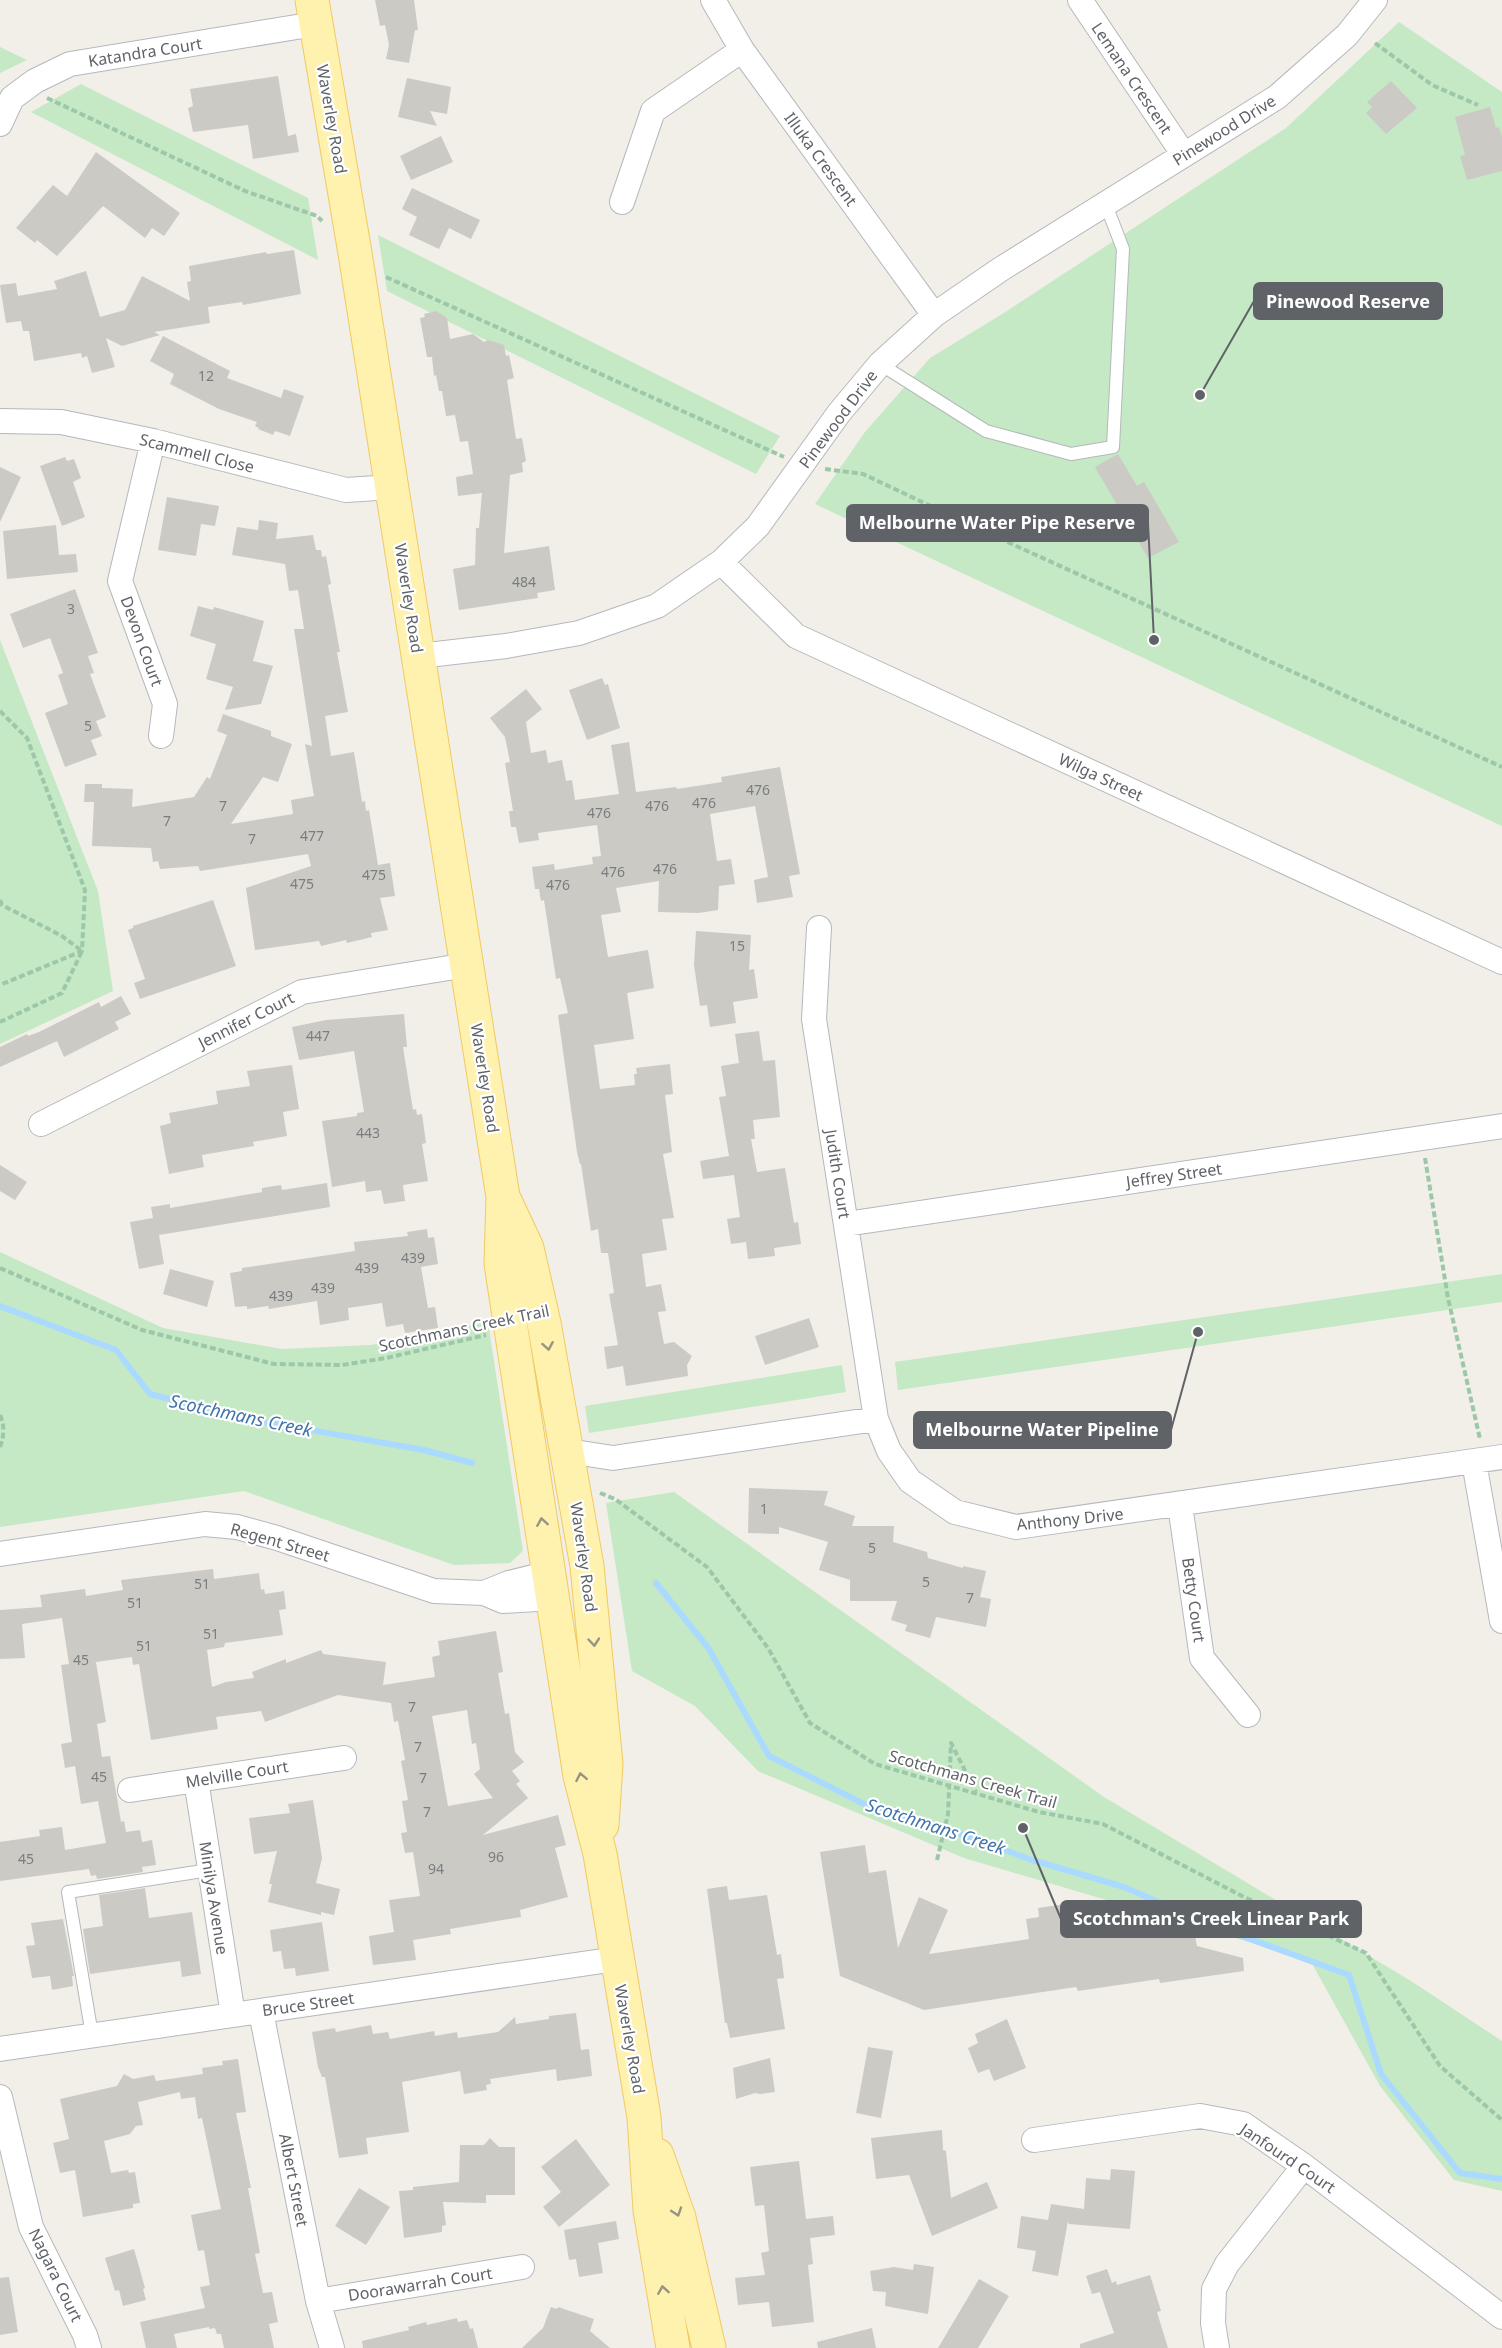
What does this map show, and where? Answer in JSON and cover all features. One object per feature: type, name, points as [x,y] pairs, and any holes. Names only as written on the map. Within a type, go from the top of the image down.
[{"type":"main road","name":"Waverley Road","points":[[314,12],[355,253],[503,1197],[501,1264],[580,1776],[600,1854],[644,2117],[650,2210],[672,2348]]},
{"type":"main road","name":"Waverley Road","points":[[503,1197],[527,1248],[577,1469],[606,1764],[600,1854]]},
{"type":"main road","points":[[552,1585],[588,1575]]},
{"type":"main road","name":"Waverley Road","points":[[644,2117],[679,2218],[709,2348]]},
{"type":"street","name":"Illuka Crescent","points":[[713,0],[742,50],[934,315]]},
{"type":"street","name":"Lemana Crescent","points":[[1080,0],[1185,155]]},
{"type":"street","name":"Pinewood Drive","points":[[419,657],[506,646],[579,633],[657,606],[721,562],[758,526],[839,413],[880,364],[934,315],[1001,269],[1277,97],[1347,35],[1376,0]]},
{"type":"street","name":"Katandra Court","points":[[0,124],[12,98],[35,81],[70,64],[314,12]]},
{"type":"street","points":[[622,202],[653,111],[742,50]]},
{"type":"street","name":"Scammell Close","points":[[0,421],[61,422],[153,441],[346,490],[392,487]]},
{"type":"street","name":"Devon Court","points":[[153,441],[120,581],[165,704],[161,736]]},
{"type":"street","name":"Wilga Street","points":[[721,562],[796,636],[1502,962]]},
{"type":"street","name":"Judith Court","points":[[819,928],[814,1019],[876,1419]]},
{"type":"street","name":"Jennifer Court","points":[[40,1124],[302,992],[467,965]]},
{"type":"street","name":"Jeffrey Street","points":[[846,1224],[1502,1126]]},
{"type":"street","points":[[577,1469],[613,1458],[876,1419]]},
{"type":"street","name":"Anthony Drive","points":[[876,1419],[889,1451],[910,1481],[955,1512],[1016,1527],[1487,1460]]},
{"type":"street","points":[[1487,1460],[1502,1622]]},
{"type":"street","name":"Betty Court","points":[[1180,1505],[1202,1658],[1248,1715]]},
{"type":"street","name":"Regent Street","points":[[0,1554],[205,1524],[237,1527],[277,1538],[434,1591],[484,1593],[503,1601],[552,1585]]},
{"type":"street","name":"Melville Court","points":[[130,1790],[344,1758]]},
{"type":"street","name":"Minilya Avenue","points":[[196,1780],[233,2015]]},
{"type":"street","name":"Bruce Street","points":[[0,2049],[616,1959]]},
{"type":"street","name":"Albert Street","points":[[261,2012],[318,2301],[332,2348]]},
{"type":"street","name":"Nagara Court","points":[[0,2097],[31,2228],[85,2335],[89,2348]]},
{"type":"street","name":"Janfourd Court","points":[[1034,2140],[1200,2116],[1243,2124],[1304,2166],[1502,2317]]},
{"type":"street","points":[[1217,2348],[1213,2323],[1214,2289],[1227,2264],[1304,2166]]},
{"type":"street","name":"Doorawarrah Court","points":[[318,2301],[522,2267]]},
{"type":"lane","points":[[880,364],[986,431],[1071,454],[1113,447],[1122,249],[1106,205]]},
{"type":"lane","points":[[92,2035],[68,1892],[209,1870]]},
{"type":"path","points":[[1375,43],[1432,85],[1478,105]]},
{"type":"path","points":[[26,88],[245,191],[317,216],[325,224]]},
{"type":"path","points":[[355,253],[384,276],[803,465],[863,474],[1502,767]]},
{"type":"path","points":[[0,711],[27,738],[85,890],[82,951],[62,993],[0,1022]]},
{"type":"path","points":[[0,900],[2,905],[62,936],[82,951]]},
{"type":"path","points":[[0,985],[82,951]]},
{"type":"path","points":[[1422,1139],[1448,1298],[1487,1460]]},
{"type":"path","name":"Scotchmans Creek Trail","points":[[0,1268],[142,1330],[274,1364],[353,1363],[386,1358],[511,1329]]},
{"type":"path","points":[[0,1415],[4,1436],[0,1447]]},
{"type":"path","name":"Scotchmans Creek Trail","points":[[577,1469],[592,1489],[615,1499],[707,1566],[768,1648],[810,1723],[875,1764],[1039,1812],[1103,1824],[1242,1896],[1366,1953],[1440,2066],[1502,2120]]},
{"type":"path","points":[[937,1860],[948,1814],[951,1743],[976,1792]]},
{"type":"green space","points":[[1399,22],[1502,92],[1502,826],[815,504],[865,432],[930,358],[1007,311],[1286,128]]},
{"type":"green space","points":[[0,47],[27,60],[0,73]]},
{"type":"green space","points":[[81,84],[308,198],[318,260],[31,112]]},
{"type":"green space","points":[[378,235],[780,436],[756,474],[387,291]]},
{"type":"green space","points":[[0,640],[98,891],[113,991],[0,1044]]},
{"type":"green space","points":[[0,1252],[163,1328],[282,1349],[371,1345],[488,1322],[523,1551],[510,1563],[454,1565],[244,1491],[0,1527]]},
{"type":"green space","points":[[1502,1274],[1502,1302],[898,1390],[895,1362]]},
{"type":"green space","points":[[842,1365],[846,1392],[589,1433],[585,1406]]},
{"type":"green space","points":[[674,1492],[1104,1797],[1411,1981],[1502,2041],[1502,2191],[1454,2180],[1380,2086],[1310,1960],[964,1858],[758,1771],[695,1706],[632,1671],[606,1503]]},
{"type":"building","points":[[375,0],[414,0],[418,30],[415,30],[409,63],[386,59],[389,45],[385,25],[380,26]]},
{"type":"building","points":[[278,76],[288,136],[296,134],[299,152],[253,159],[248,125],[193,132],[188,108],[193,106],[190,89]]},
{"type":"building","points":[[407,78],[451,87],[447,114],[430,111],[437,126],[398,117]]},
{"type":"building","points":[[1391,81],[1417,108],[1386,134],[1366,113],[1372,107],[1367,102]]},
{"type":"building","points":[[1490,107],[1496,128],[1499,127],[1502,137],[1502,171],[1467,180],[1460,156],[1465,155],[1455,117]]},
{"type":"building","points":[[441,136],[453,162],[411,180],[400,156]]},
{"type":"building","points":[[96,152],[180,213],[164,236],[152,228],[145,238],[103,206],[57,256],[37,240],[35,243],[16,228],[53,185],[67,196]]},
{"type":"building","points":[[412,188],[480,220],[471,239],[449,228],[439,249],[409,235],[417,217],[402,209]]},
{"type":"building","points":[[294,250],[301,294],[243,305],[242,302],[208,307],[210,323],[154,332],[160,335],[122,346],[106,338],[115,367],[92,373],[87,356],[82,358],[81,353],[34,361],[29,331],[23,331],[21,321],[6,323],[0,285],[16,283],[18,296],[57,289],[54,281],[86,271],[100,317],[125,310],[142,276],[190,301],[187,282],[191,281],[189,266],[266,252],[267,254]]},
{"type":"building","points":[[436,311],[447,318],[450,339],[473,334],[484,342],[488,340],[504,345],[506,356],[509,355],[514,378],[507,380],[516,439],[522,438],[526,461],[522,463],[523,472],[510,475],[504,553],[549,546],[555,590],[537,593],[538,598],[459,610],[453,569],[475,565],[476,528],[479,528],[482,493],[458,496],[456,477],[473,474],[468,441],[460,442],[455,415],[446,416],[442,391],[439,391],[436,375],[434,376],[432,357],[427,357],[420,318],[425,317],[424,314]]},
{"type":"building","points":[[163,336],[230,371],[227,378],[281,398],[284,389],[304,396],[290,436],[275,431],[273,435],[258,429],[255,426],[257,422],[219,409],[170,384],[174,374],[150,361]]},
{"type":"building","points":[[1118,454],[1137,486],[1144,482],[1179,542],[1148,558],[1095,467]]},
{"type":"building","points":[[65,457],[67,461],[74,459],[81,478],[73,482],[85,517],[62,526],[40,466]]},
{"type":"building","points":[[0,467],[21,477],[0,522]]},
{"type":"building","points":[[167,497],[219,506],[215,526],[201,524],[196,556],[158,550]]},
{"type":"building","points":[[259,520],[278,523],[276,539],[313,535],[316,550],[321,550],[322,557],[326,556],[331,584],[328,585],[340,652],[337,652],[348,712],[325,716],[331,756],[354,752],[362,802],[365,801],[366,811],[369,810],[378,865],[390,863],[395,896],[380,898],[388,930],[371,933],[372,937],[347,943],[346,940],[321,946],[319,941],[255,950],[246,888],[311,866],[308,854],[200,871],[198,866],[160,869],[158,861],[153,862],[151,848],[92,846],[94,802],[84,802],[85,784],[102,784],[102,788],[133,789],[132,807],[194,797],[207,777],[210,779],[227,735],[217,731],[223,714],[271,731],[271,736],[292,744],[278,782],[263,777],[231,824],[293,814],[291,800],[314,796],[305,744],[312,746],[294,629],[304,629],[298,590],[289,591],[285,564],[232,555],[237,527],[258,530]]},
{"type":"building","points":[[56,525],[59,555],[76,554],[78,572],[7,579],[3,531]]},
{"type":"building","points":[[75,589],[98,653],[88,656],[94,673],[90,674],[106,717],[96,721],[102,736],[91,740],[97,755],[65,767],[45,713],[68,704],[58,675],[63,673],[50,638],[23,648],[10,614]]},
{"type":"building","points":[[198,606],[213,610],[214,607],[264,621],[253,661],[273,666],[261,704],[225,710],[233,687],[206,679],[216,644],[190,636]]},
{"type":"building","points":[[602,678],[605,685],[608,684],[620,728],[587,740],[569,690]]},
{"type":"building","points":[[526,689],[542,709],[526,722],[531,753],[546,750],[548,763],[562,760],[566,781],[572,780],[575,800],[619,794],[611,745],[629,742],[636,792],[722,782],[721,777],[780,767],[800,874],[789,876],[793,897],[757,903],[754,880],[768,877],[755,806],[710,814],[717,861],[731,859],[735,884],[719,886],[718,910],[698,913],[658,912],[659,881],[616,888],[621,912],[601,915],[608,957],[648,950],[654,988],[627,993],[634,1039],[594,1045],[600,1089],[635,1085],[636,1068],[670,1064],[673,1094],[665,1095],[672,1152],[663,1154],[674,1218],[662,1219],[667,1250],[642,1254],[646,1287],[661,1284],[666,1311],[658,1312],[664,1344],[674,1342],[692,1356],[687,1365],[688,1376],[626,1386],[623,1366],[607,1369],[604,1347],[618,1345],[609,1294],[614,1293],[608,1253],[601,1253],[598,1229],[591,1231],[581,1164],[577,1152],[558,1015],[568,1013],[560,978],[556,979],[544,900],[541,901],[539,889],[535,889],[532,867],[554,864],[555,870],[593,864],[592,857],[601,856],[597,825],[538,833],[539,840],[519,843],[516,827],[511,827],[509,811],[513,811],[505,763],[510,762],[505,737],[490,718]]},
{"type":"building","points":[[213,900],[236,966],[140,999],[134,983],[145,979],[128,930],[133,926]]},
{"type":"building","points":[[696,931],[751,935],[749,970],[754,969],[758,998],[733,1002],[736,1023],[710,1027],[707,1005],[700,1006],[694,965]]},
{"type":"building","points":[[121,996],[131,1014],[115,1022],[119,1029],[64,1057],[57,1041],[0,1067],[0,1047],[27,1034],[28,1036],[39,1032],[99,1002],[101,1007]]},
{"type":"building","points":[[404,1014],[407,1047],[403,1047],[413,1110],[416,1109],[417,1115],[422,1114],[426,1143],[422,1144],[428,1181],[403,1185],[405,1201],[384,1204],[381,1190],[366,1192],[365,1181],[332,1187],[322,1121],[357,1116],[357,1113],[364,1112],[354,1051],[299,1060],[292,1027],[326,1020]]},
{"type":"building","points":[[759,1031],[763,1061],[775,1060],[780,1117],[753,1120],[755,1139],[751,1139],[757,1172],[785,1168],[794,1223],[798,1222],[801,1244],[774,1248],[775,1256],[748,1259],[746,1242],[731,1244],[727,1219],[740,1217],[734,1175],[703,1179],[700,1161],[729,1156],[719,1097],[726,1096],[721,1066],[739,1063],[735,1034]]},
{"type":"building","points":[[292,1065],[299,1109],[283,1112],[287,1136],[253,1142],[254,1146],[202,1155],[204,1167],[169,1174],[160,1126],[171,1123],[169,1113],[218,1104],[216,1091],[250,1086],[247,1071]]},
{"type":"building","points":[[0,1165],[27,1182],[15,1200],[0,1191]]},
{"type":"building","points":[[327,1183],[330,1207],[159,1235],[164,1264],[139,1269],[130,1222],[153,1218],[151,1207],[170,1204],[170,1208],[262,1192],[262,1188],[281,1185],[282,1190]]},
{"type":"building","points":[[427,1229],[428,1238],[434,1237],[438,1264],[421,1267],[428,1308],[435,1307],[438,1328],[405,1333],[403,1324],[386,1327],[382,1303],[348,1308],[349,1320],[320,1325],[317,1301],[269,1309],[268,1306],[247,1309],[247,1306],[235,1307],[230,1273],[242,1271],[242,1268],[355,1251],[354,1242],[408,1236],[407,1232]]},
{"type":"building","points":[[170,1269],[214,1281],[207,1307],[163,1294]]},
{"type":"building","points":[[809,1318],[819,1347],[765,1365],[755,1336]]},
{"type":"building","points":[[749,1488],[828,1491],[824,1505],[855,1516],[852,1526],[894,1526],[893,1542],[927,1552],[928,1558],[963,1568],[963,1566],[986,1571],[980,1597],[991,1599],[986,1627],[936,1617],[930,1638],[905,1631],[907,1625],[891,1620],[897,1601],[850,1601],[850,1580],[819,1570],[828,1542],[779,1527],[779,1534],[748,1533]]},
{"type":"building","points":[[213,1569],[214,1579],[259,1573],[261,1590],[264,1589],[265,1594],[284,1591],[286,1609],[279,1610],[283,1635],[225,1643],[224,1647],[207,1650],[212,1687],[226,1682],[254,1678],[252,1672],[286,1659],[286,1663],[321,1650],[323,1654],[386,1662],[383,1685],[435,1677],[432,1657],[440,1655],[438,1641],[496,1631],[503,1672],[498,1673],[505,1714],[509,1713],[515,1752],[524,1762],[512,1771],[520,1781],[516,1784],[528,1798],[483,1835],[558,1815],[566,1845],[555,1848],[568,1897],[520,1910],[521,1917],[450,1929],[451,1934],[413,1940],[416,1960],[373,1965],[369,1936],[394,1932],[389,1900],[420,1896],[413,1852],[405,1853],[401,1833],[407,1832],[402,1801],[408,1800],[401,1761],[405,1760],[398,1721],[394,1722],[391,1703],[338,1695],[265,1722],[261,1711],[216,1717],[218,1729],[151,1740],[139,1664],[133,1665],[132,1657],[96,1662],[106,1722],[97,1724],[102,1757],[110,1756],[121,1822],[124,1821],[126,1832],[140,1830],[142,1842],[152,1840],[156,1865],[142,1867],[143,1872],[97,1879],[96,1875],[91,1876],[89,1869],[0,1881],[0,1842],[40,1836],[39,1830],[62,1827],[65,1850],[106,1843],[98,1801],[81,1804],[75,1766],[65,1768],[61,1744],[72,1742],[61,1665],[69,1664],[62,1618],[22,1624],[25,1658],[0,1659],[0,1610],[42,1607],[40,1595],[85,1589],[86,1596],[123,1590],[121,1580]],"holes":[[[467,1710],[472,1744],[476,1743],[480,1769],[474,1774],[493,1798],[448,1806],[432,1716]]]},
{"type":"building","points":[[313,1800],[322,1858],[316,1883],[340,1889],[334,1915],[321,1912],[321,1915],[268,1902],[272,1884],[269,1884],[277,1851],[254,1854],[249,1818],[290,1813],[288,1804]]},
{"type":"building","points":[[865,1845],[869,1873],[886,1870],[898,1948],[919,1897],[948,1910],[929,1954],[1029,1939],[1026,1919],[1039,1917],[1038,1908],[1072,1903],[1073,1912],[1084,1910],[1087,1929],[1136,1922],[1138,1938],[1194,1930],[1197,1946],[1243,1958],[1244,1971],[1160,1983],[1159,1979],[1078,1991],[1076,1987],[924,2010],[840,1976],[820,1852]]},
{"type":"building","points":[[727,1886],[729,1900],[767,1895],[777,1955],[781,1954],[784,1978],[777,1979],[785,2029],[730,2038],[727,2023],[725,2023],[707,1889]]},
{"type":"building","points":[[145,1888],[149,1918],[192,1912],[201,1974],[182,1977],[180,1961],[90,1974],[83,1929],[103,1926],[99,1895]]},
{"type":"building","points":[[63,1919],[74,1976],[72,1976],[73,1986],[52,1990],[50,1976],[32,1978],[26,1946],[35,1945],[31,1923]]},
{"type":"building","points":[[322,1922],[329,1971],[296,1976],[295,1968],[284,1969],[281,1951],[273,1952],[270,1930]]},
{"type":"building","points":[[576,2013],[581,2050],[589,2049],[592,2076],[557,2081],[556,2069],[490,2079],[491,2084],[486,2085],[487,2090],[464,2094],[460,2071],[402,2082],[409,2132],[366,2138],[368,2154],[339,2158],[325,2077],[322,2077],[318,2067],[312,2032],[335,2028],[336,2032],[371,2025],[373,2034],[388,2032],[390,2039],[434,2031],[435,2036],[457,2032],[458,2038],[498,2032],[515,2017],[516,2024],[549,2019],[549,2016]]},
{"type":"building","points":[[1007,2019],[1026,2068],[994,2081],[989,2069],[978,2073],[968,2048],[978,2043],[975,2034]]},
{"type":"building","points":[[868,2047],[893,2051],[881,2118],[856,2113]]},
{"type":"building","points":[[770,2058],[775,2092],[755,2093],[736,2099],[733,2068]]},
{"type":"building","points":[[238,2059],[246,2112],[236,2113],[251,2188],[248,2188],[260,2253],[255,2254],[263,2293],[272,2292],[278,2322],[269,2324],[274,2348],[224,2348],[221,2334],[217,2334],[215,2328],[209,2329],[209,2327],[174,2334],[177,2348],[146,2348],[140,2322],[205,2308],[200,2287],[210,2285],[204,2250],[198,2251],[191,2215],[221,2209],[202,2118],[198,2119],[195,2097],[181,2099],[180,2092],[138,2102],[143,2125],[136,2126],[130,2134],[104,2141],[111,2173],[128,2170],[129,2173],[135,2172],[140,2203],[133,2204],[133,2208],[83,2217],[75,2170],[60,2173],[53,2143],[69,2139],[60,2099],[117,2086],[124,2074],[133,2079],[154,2075],[156,2081],[203,2074],[202,2068],[223,2065],[222,2061]]},
{"type":"building","points":[[942,2130],[951,2198],[987,2182],[998,2208],[932,2236],[909,2175],[876,2179],[871,2138]]},
{"type":"building","points":[[490,2138],[499,2147],[515,2147],[515,2195],[486,2195],[486,2203],[443,2202],[446,2225],[442,2226],[442,2232],[404,2238],[399,2191],[413,2190],[413,2187],[459,2182],[460,2145],[484,2145]]},
{"type":"building","points":[[576,2139],[610,2185],[559,2227],[543,2207],[561,2192],[541,2167]]},
{"type":"building","points":[[799,2161],[806,2219],[833,2216],[835,2235],[810,2238],[813,2264],[808,2265],[814,2322],[772,2327],[769,2302],[738,2305],[735,2278],[765,2275],[761,2253],[769,2251],[764,2205],[755,2206],[750,2167]]},
{"type":"building","points":[[1111,2169],[1135,2171],[1130,2229],[1069,2224],[1068,2221],[1058,2276],[1032,2271],[1036,2251],[1017,2248],[1021,2216],[1048,2220],[1051,2204],[1084,2209],[1086,2178],[1110,2180]]},
{"type":"building","points":[[359,2188],[390,2207],[366,2245],[335,2226]]},
{"type":"building","points":[[616,2221],[619,2239],[598,2243],[603,2273],[579,2277],[576,2259],[569,2260],[564,2230]]},
{"type":"building","points":[[134,2249],[146,2300],[123,2306],[119,2290],[115,2291],[105,2258]]},
{"type":"building","points":[[914,2264],[934,2267],[928,2314],[885,2306],[886,2292],[873,2291],[870,2271],[894,2267],[913,2270]]},
{"type":"building","points":[[1107,2269],[1112,2283],[1116,2281],[1117,2285],[1150,2275],[1161,2311],[1157,2312],[1168,2348],[1080,2348],[1080,2344],[1114,2333],[1100,2292],[1092,2294],[1086,2276]]},
{"type":"building","points":[[9,2277],[18,2332],[0,2335],[0,2278]]},
{"type":"building","points":[[979,2279],[1009,2296],[978,2348],[938,2348]]},
{"type":"building","points":[[551,2307],[557,2309],[558,2307],[594,2319],[590,2331],[610,2348],[522,2348],[543,2328]]},
{"type":"building","points":[[457,2318],[458,2322],[467,2320],[470,2329],[473,2328],[478,2348],[363,2348],[362,2341],[409,2330],[408,2327],[426,2322],[427,2325]]},
{"type":"building","points":[[872,2328],[876,2348],[818,2348],[817,2342]]},
{"type":"waterway","name":"Scotchmans Creek","points":[[0,1306],[116,1350],[150,1394],[243,1418],[424,1450],[472,1463]]},
{"type":"waterway","name":"Scotchmans Creek","points":[[656,1583],[709,1649],[769,1756],[868,1806],[927,1822],[1032,1860],[1124,1887],[1206,1923],[1349,1975],[1381,2074],[1460,2173],[1502,2179]]},
{"type":"place","name":"Pinewood Reserve","points":[[1200,395]]},
{"type":"place","name":"Melbourne Water Pipe Reserve","points":[[1154,640]]},
{"type":"place","name":"Melbourne Water Pipeline","points":[[1198,1332]]},
{"type":"place","name":"Scotchman's Creek Linear Park","points":[[1023,1828]]}]
